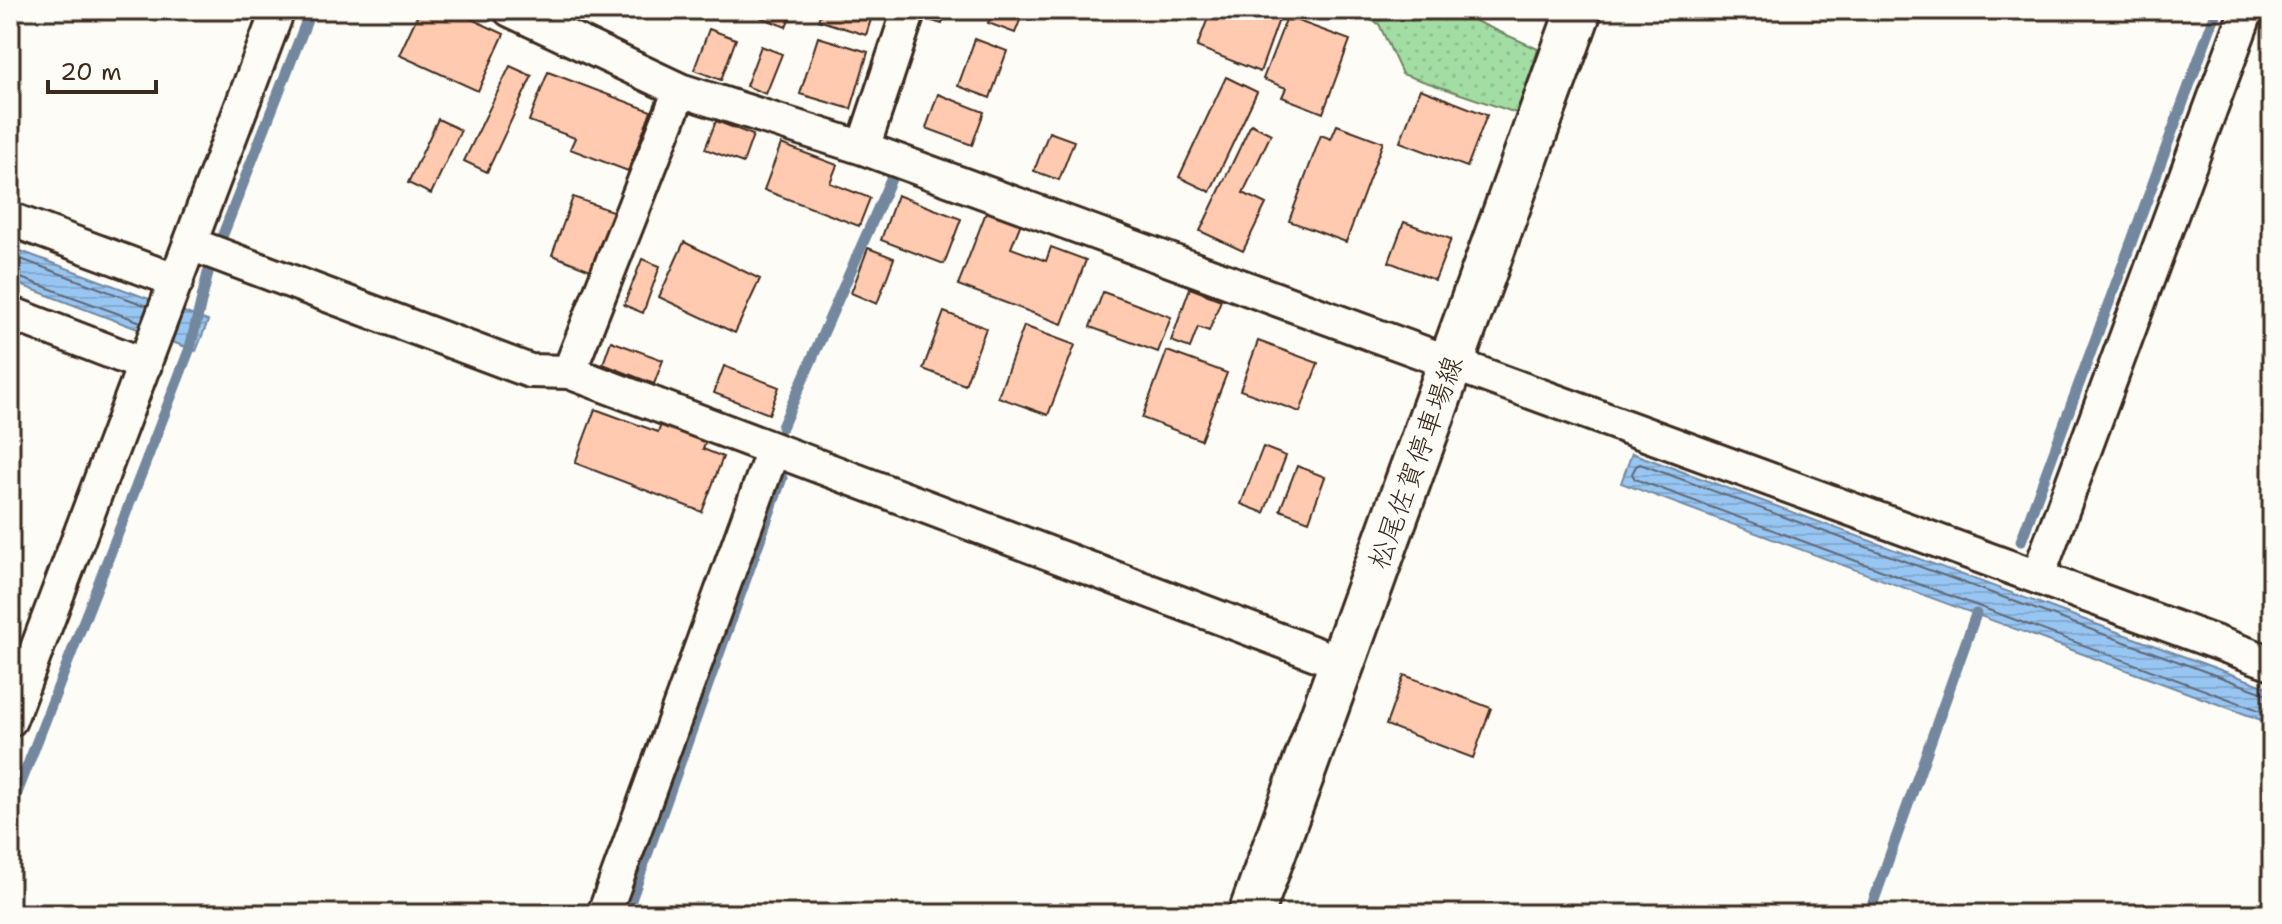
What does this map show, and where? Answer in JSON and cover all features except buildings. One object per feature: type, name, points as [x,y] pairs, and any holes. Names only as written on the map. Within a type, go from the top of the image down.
[{"type":"main road","name":"松尾佐賀停車場線","points":[[1251,914],[1579,10]]},
{"type":"street","points":[[10,720],[278,10]]},
{"type":"street","points":[[510,10],[680,90],[863,148],[2272,663]]},
{"type":"street","points":[[863,148],[909,10]]},
{"type":"street","points":[[2038,576],[2247,10]]},
{"type":"street","points":[[569,372],[680,90]]},
{"type":"street","points":[[10,219],[175,288]]},
{"type":"street","points":[[191,244],[530,371],[569,372],[1340,663]]},
{"type":"street","points":[[10,313],[149,356]]},
{"type":"street","points":[[604,914],[773,450]]},
{"type":"green space","points":[[1349,10],[1451,10],[1538,49],[1519,114],[1402,74],[1379,24]]},
{"type":"water","points":[[10,247],[208,321],[196,351],[10,281]]},
{"type":"water","points":[[1632,453],[2272,689],[2272,724],[1621,483]]},
{"type":"waterway","points":[[222,237],[311,10]]},
{"type":"waterway","points":[[2021,541],[2217,10]]},
{"type":"waterway","points":[[782,427],[891,179]]},
{"type":"waterway","points":[[10,811],[190,348],[208,273]]},
{"type":"waterway","points":[[626,914],[782,478]]},
{"type":"waterway","points":[[1869,914],[1976,614]]}]
